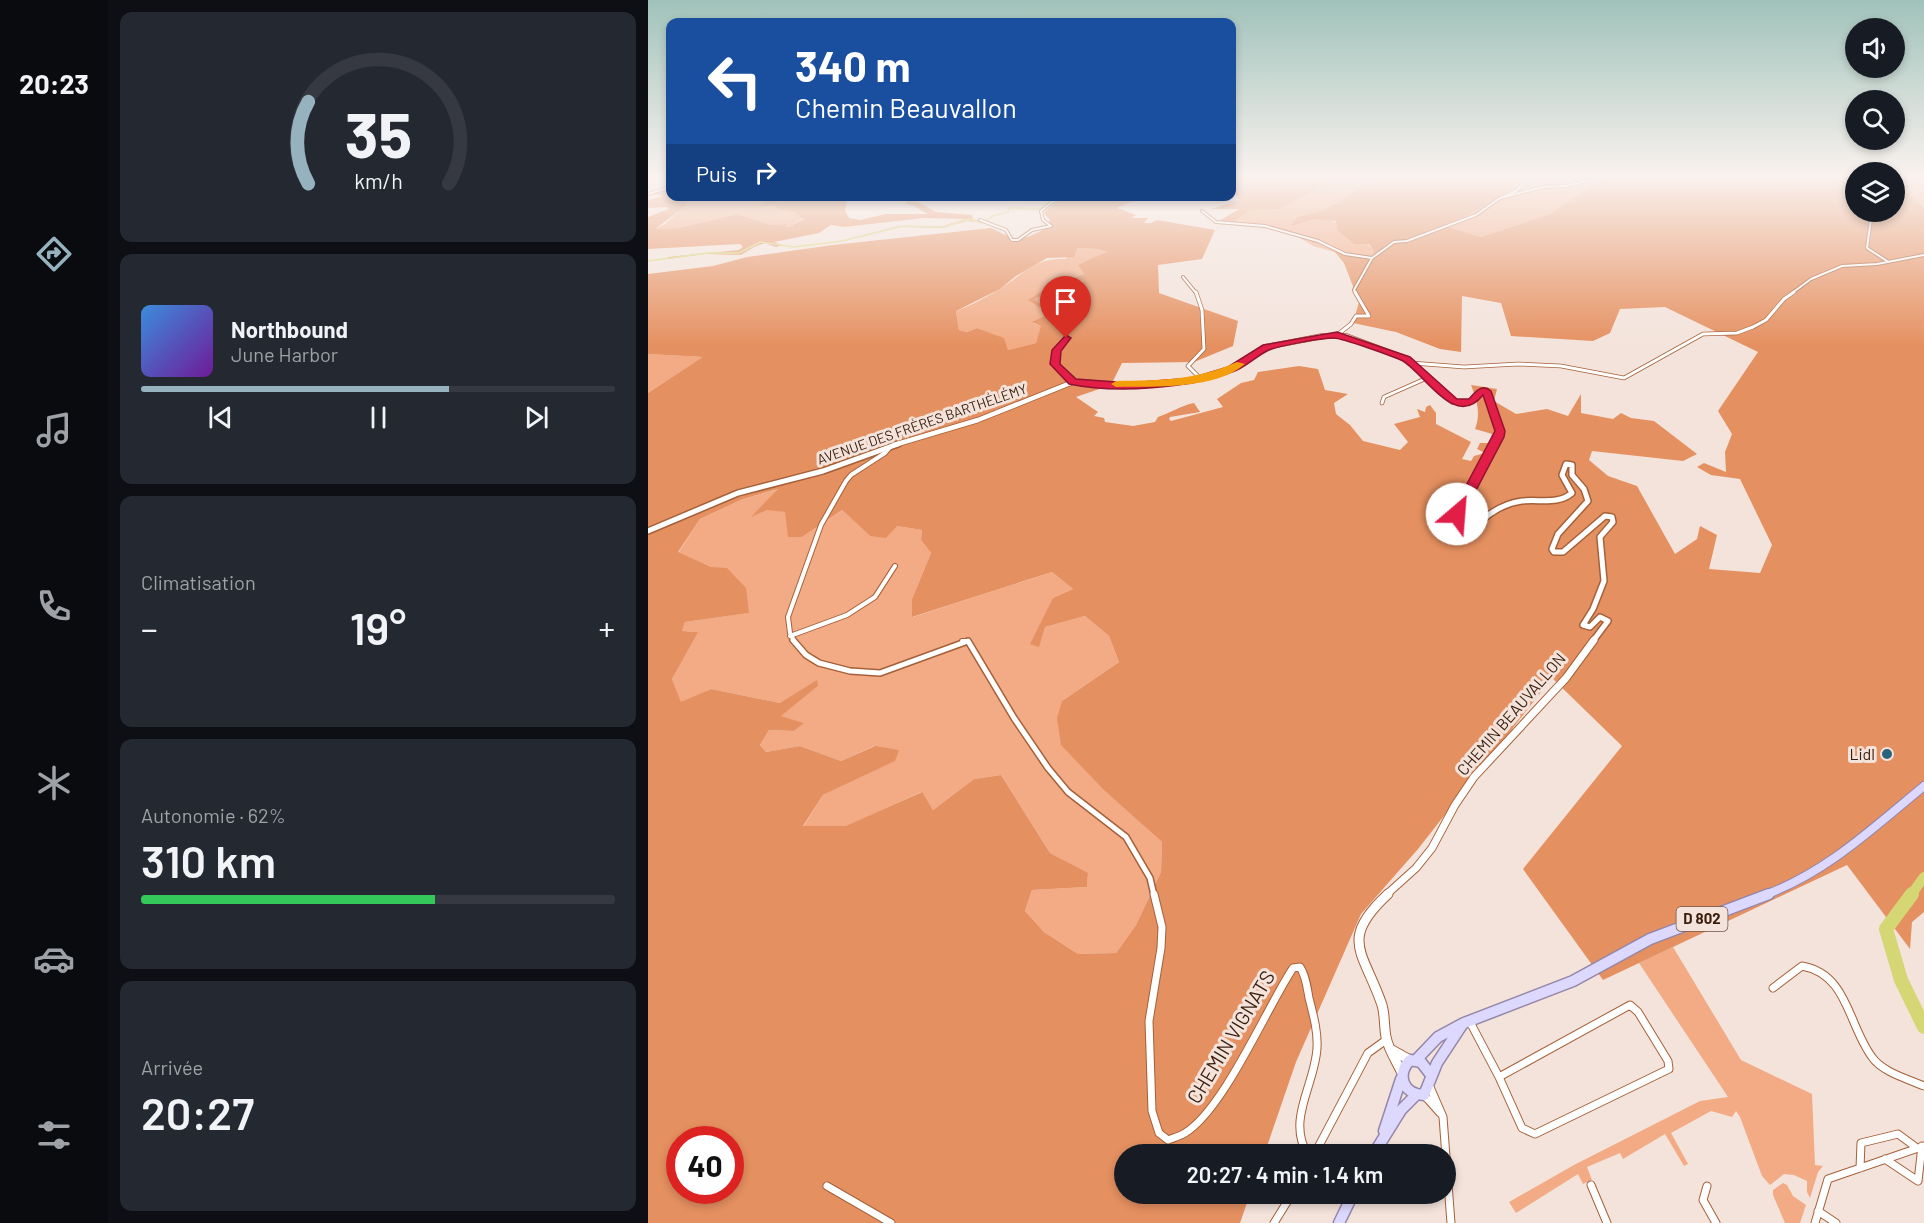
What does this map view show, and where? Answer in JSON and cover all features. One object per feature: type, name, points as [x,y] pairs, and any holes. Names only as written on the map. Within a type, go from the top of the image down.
[{"type":"main road","name":"D 802","points":[[1413,1060],[1438,1037],[1466,1022],[1573,981],[1650,939],[1793,885],[1836,858],[1924,786]]},
{"type":"main road","points":[[1378,1144],[1401,1110],[1423,1093],[1442,1054],[1466,1022]]},
{"type":"main road","points":[[1381,1139],[1401,1075],[1413,1060],[1426,1065],[1431,1075]]},
{"type":"main road","points":[[1401,1075],[1406,1090],[1423,1093]]},
{"type":"main road","points":[[1339,1223],[1348,1204]]},
{"type":"street","points":[[1007,232],[1012,240],[1018,240],[1029,232]]},
{"type":"street","points":[[1285,232],[1318,242],[1345,254],[1372,258]]},
{"type":"street","points":[[1337,335],[1352,324],[1356,316],[1369,316],[1354,290],[1372,258],[1394,243],[1407,241],[1430,232]]},
{"type":"street","points":[[1869,232],[1867,248],[1888,261]]},
{"type":"street","points":[[1413,363],[1464,367],[1518,364],[1561,366],[1624,378],[1703,334],[1737,333],[1753,327],[1774,313],[1784,299],[1811,279],[1842,266],[1924,255]]},
{"type":"street","points":[[1183,277],[1196,289],[1204,322],[1204,350],[1188,366],[1201,379]]},
{"type":"street","points":[[1049,317],[1058,321],[1065,329],[1066,338],[1056,350],[1055,364],[1073,382]]},
{"type":"street","name":"AVENUE DES FRÈRES BARTHÉLÉMY","points":[[648,531],[738,493],[823,471],[891,446],[991,415],[1073,382],[1130,386],[1201,379],[1231,369],[1266,347],[1337,335],[1413,363]]},
{"type":"street","name":"CHEMIN BEAUVALLON","points":[[1401,1075],[1388,1044],[1383,1007],[1358,947],[1362,922],[1369,911],[1416,868],[1432,848],[1455,805],[1474,777],[1566,678],[1608,621],[1608,618],[1600,617],[1590,627],[1583,625],[1603,588],[1600,537],[1613,522],[1612,517],[1605,516],[1563,552],[1554,552],[1552,549],[1557,533],[1564,524],[1578,515],[1588,501],[1584,489],[1572,476],[1572,465],[1566,465],[1562,474],[1563,481],[1572,493],[1564,500],[1514,503],[1484,518],[1464,538],[1455,535],[1457,514],[1500,431],[1486,391],[1480,392],[1472,402],[1458,403],[1427,378],[1413,363]]},
{"type":"street","points":[[1382,403],[1384,398],[1427,378]]},
{"type":"street","points":[[891,446],[885,453],[851,474],[821,525],[788,617],[790,636],[847,615],[875,597],[895,566]]},
{"type":"street","name":"CHEMIN VIGNATS","points":[[790,636],[799,650],[813,660],[870,673],[880,673],[968,641],[1014,718],[1048,768],[1068,792],[1126,837],[1150,878],[1162,927],[1161,948],[1149,1021],[1149,1065],[1152,1112],[1159,1133],[1168,1140],[1179,1139],[1204,1116],[1242,1058],[1284,979],[1293,968],[1300,968],[1304,973],[1317,1045],[1314,1070],[1298,1118],[1302,1144]]},
{"type":"street","points":[[1773,988],[1802,966],[1830,977],[1872,1058],[1882,1066],[1924,1086]]},
{"type":"street","points":[[1466,1022],[1498,1077],[1522,1128],[1535,1134],[1669,1069],[1668,1061],[1638,1012],[1630,1005],[1498,1077]]},
{"type":"street","points":[[1320,1144],[1368,1053],[1388,1044],[1413,1060]]},
{"type":"street","points":[[1423,1093],[1443,1117],[1451,1223]]},
{"type":"street","points":[[1860,1168],[1861,1143],[1898,1134],[1921,1147]]},
{"type":"street","points":[[1815,1223],[1828,1179],[1921,1147]]},
{"type":"street","points":[[1885,1159],[1918,1181],[1921,1147]]},
{"type":"street","points":[[1591,1185],[1607,1223]]},
{"type":"street","points":[[827,1186],[891,1223]]},
{"type":"street","points":[[1707,1186],[1702,1200],[1716,1223]]},
{"type":"street","points":[[1274,1223],[1286,1204]]},
{"type":"street","points":[[1818,1211],[1836,1223]]},
{"type":"shaded area","points":[[648,232],[820,232],[774,242],[782,245],[776,247],[765,243],[741,255],[705,254],[668,259],[668,257],[739,250],[743,247],[740,244],[648,249]]},
{"type":"shaded area","points":[[953,232],[1000,232],[1014,238],[1024,238],[1038,232],[1214,232],[1202,259],[1158,265],[1159,293],[1238,321],[1233,346],[1194,362],[1122,363],[1111,385],[1076,397],[1098,412],[1094,416],[1104,418],[1105,422],[1133,426],[1155,422],[1158,417],[1194,403],[1200,412],[1170,417],[1171,421],[1223,407],[1217,399],[1241,383],[1254,380],[1258,372],[1299,366],[1318,369],[1325,390],[1348,394],[1334,403],[1336,414],[1350,425],[1363,441],[1400,450],[1408,442],[1394,424],[1420,417],[1417,409],[1425,412],[1426,407],[1430,405],[1436,413],[1436,424],[1471,442],[1462,459],[1471,461],[1474,456],[1485,453],[1477,449],[1480,443],[1489,443],[1492,434],[1475,429],[1478,407],[1471,385],[1497,389],[1494,401],[1516,414],[1547,409],[1568,416],[1581,394],[1581,413],[1613,419],[1621,413],[1631,418],[1654,421],[1697,454],[1683,461],[1592,451],[1589,460],[1608,476],[1637,486],[1675,554],[1697,539],[1700,526],[1717,535],[1709,569],[1760,573],[1772,545],[1740,479],[1711,475],[1697,467],[1704,463],[1726,472],[1725,452],[1732,434],[1718,411],[1758,352],[1665,307],[1620,309],[1610,333],[1593,341],[1511,336],[1501,303],[1462,296],[1461,352],[1440,349],[1396,332],[1353,323],[1359,302],[1344,263],[1333,250],[1348,256],[1372,258],[1374,251],[1369,244],[1354,244],[1340,232],[1464,232],[1481,237],[1496,232],[1924,232],[1924,912],[1912,922],[1910,949],[1847,865],[1603,980],[1523,869],[1622,746],[1552,678],[1418,849],[1361,914],[1296,1062],[1268,1144],[1114,1144],[1114,1204],[1247,1204],[1240,1223],[648,1223],[648,393],[703,357],[648,354],[648,274],[713,266],[747,257],[833,245]],"holes":[[[1077,248],[1107,252],[1078,265],[1084,274],[1042,291],[1028,300],[1039,307],[1043,306],[1034,299],[1072,282],[1083,281],[1083,292],[1086,298],[1072,307],[1062,305],[1071,310],[1056,319],[1044,316],[1032,322],[1041,326],[1036,343],[1008,350],[1004,338],[977,328],[967,332],[959,330],[956,311],[1000,289],[1016,276],[1047,258],[1074,257]],[[778,489],[751,517],[767,510],[785,512],[788,537],[802,537],[842,510],[870,536],[886,538],[897,526],[922,530],[921,540],[931,553],[912,599],[912,617],[1052,572],[1073,589],[1053,598],[1030,644],[1039,647],[1045,627],[1085,616],[1109,636],[1119,662],[1062,701],[1057,718],[1061,745],[1104,790],[1162,842],[1161,872],[1136,925],[1116,953],[1078,954],[1044,932],[1025,911],[1032,890],[1087,887],[1088,873],[1050,853],[1001,775],[974,779],[933,810],[922,792],[846,826],[803,826],[823,795],[895,761],[899,750],[875,746],[841,761],[800,746],[766,752],[760,745],[769,730],[794,731],[804,723],[781,716],[818,686],[817,680],[780,703],[711,689],[681,702],[672,679],[698,632],[682,631],[685,622],[749,613],[746,588],[727,568],[711,567],[678,552],[700,519],[743,499]]]},
{"type":"shaded area","points":[[1282,232],[1354,232],[1374,251],[1372,258],[1348,256],[1313,246],[1295,235]]},
{"type":"shaded area","points":[[1464,232],[1496,232],[1481,237]]},
{"type":"shaded area","points":[[1076,248],[1097,249],[1108,253],[1079,266],[1084,274],[1042,291],[1029,300],[1072,282],[1083,281],[1083,292],[1086,298],[1072,307],[1063,304],[1071,310],[1056,319],[1044,316],[1033,323],[1042,326],[1036,343],[1008,350],[1003,338],[977,328],[967,332],[959,330],[956,311],[993,293],[1036,264],[1054,259],[1065,259]]},
{"type":"shaded area","points":[[648,354],[704,357],[648,393]]},
{"type":"shaded area","points":[[779,489],[753,516],[767,509],[786,512],[802,537],[842,510],[870,536],[897,526],[922,530],[921,540],[931,553],[912,599],[913,617],[1052,572],[1073,589],[1053,598],[1039,647],[1045,627],[1085,616],[1109,636],[1119,662],[1062,701],[1105,790],[1162,842],[1161,872],[1136,925],[1116,953],[1078,954],[1044,932],[1025,911],[1032,890],[1087,887],[1088,874],[1050,853],[1001,775],[974,779],[933,810],[921,792],[846,827],[803,827],[823,795],[894,761],[874,746],[841,761],[800,746],[766,752],[760,745],[769,730],[794,731],[803,723],[780,716],[818,686],[780,703],[711,689],[681,703],[672,679],[697,632],[682,631],[685,622],[748,613],[711,567],[678,553],[700,519],[743,499]]},
{"type":"shaded area","points":[[1673,947],[1741,1060],[1812,1094],[1815,1165],[1823,1166],[1818,1172],[1810,1198],[1807,1192],[1807,1181],[1794,1175],[1784,1174],[1770,1185],[1762,1176],[1736,1111],[1732,1117],[1711,1111],[1671,1133],[1688,1164],[1684,1166],[1665,1134],[1623,1159],[1620,1153],[1587,1167],[1592,1180],[1583,1184],[1578,1174],[1516,1213],[1509,1202],[1574,1165],[1700,1101],[1728,1097],[1639,963]]},
{"type":"shaded area","points":[[1783,1183],[1787,1185],[1793,1196],[1806,1205],[1800,1223],[1785,1223],[1773,1195],[1773,1190]]},
{"type":"waterway","points":[[648,261],[708,253],[739,253],[760,242],[794,247],[842,241],[879,232]]},
{"type":"waterway","points":[[1911,895],[1924,877]]},
{"type":"waterway","points":[[1912,894],[1886,929],[1901,980],[1924,1027]]},
{"type":"slow traffic","points":[[1116,384],[1130,386],[1183,382],[1216,375],[1241,364]]},
{"type":"place","name":"Lidl","points":[[1887,754]]},
{"type":"route","points":[[1066,338],[1056,350],[1055,364],[1073,382],[1130,386],[1192,381],[1231,369],[1272,345],[1337,335],[1346,336],[1407,359],[1453,402],[1461,404],[1472,402],[1480,392],[1486,391],[1500,431],[1499,437],[1457,514]]}]
